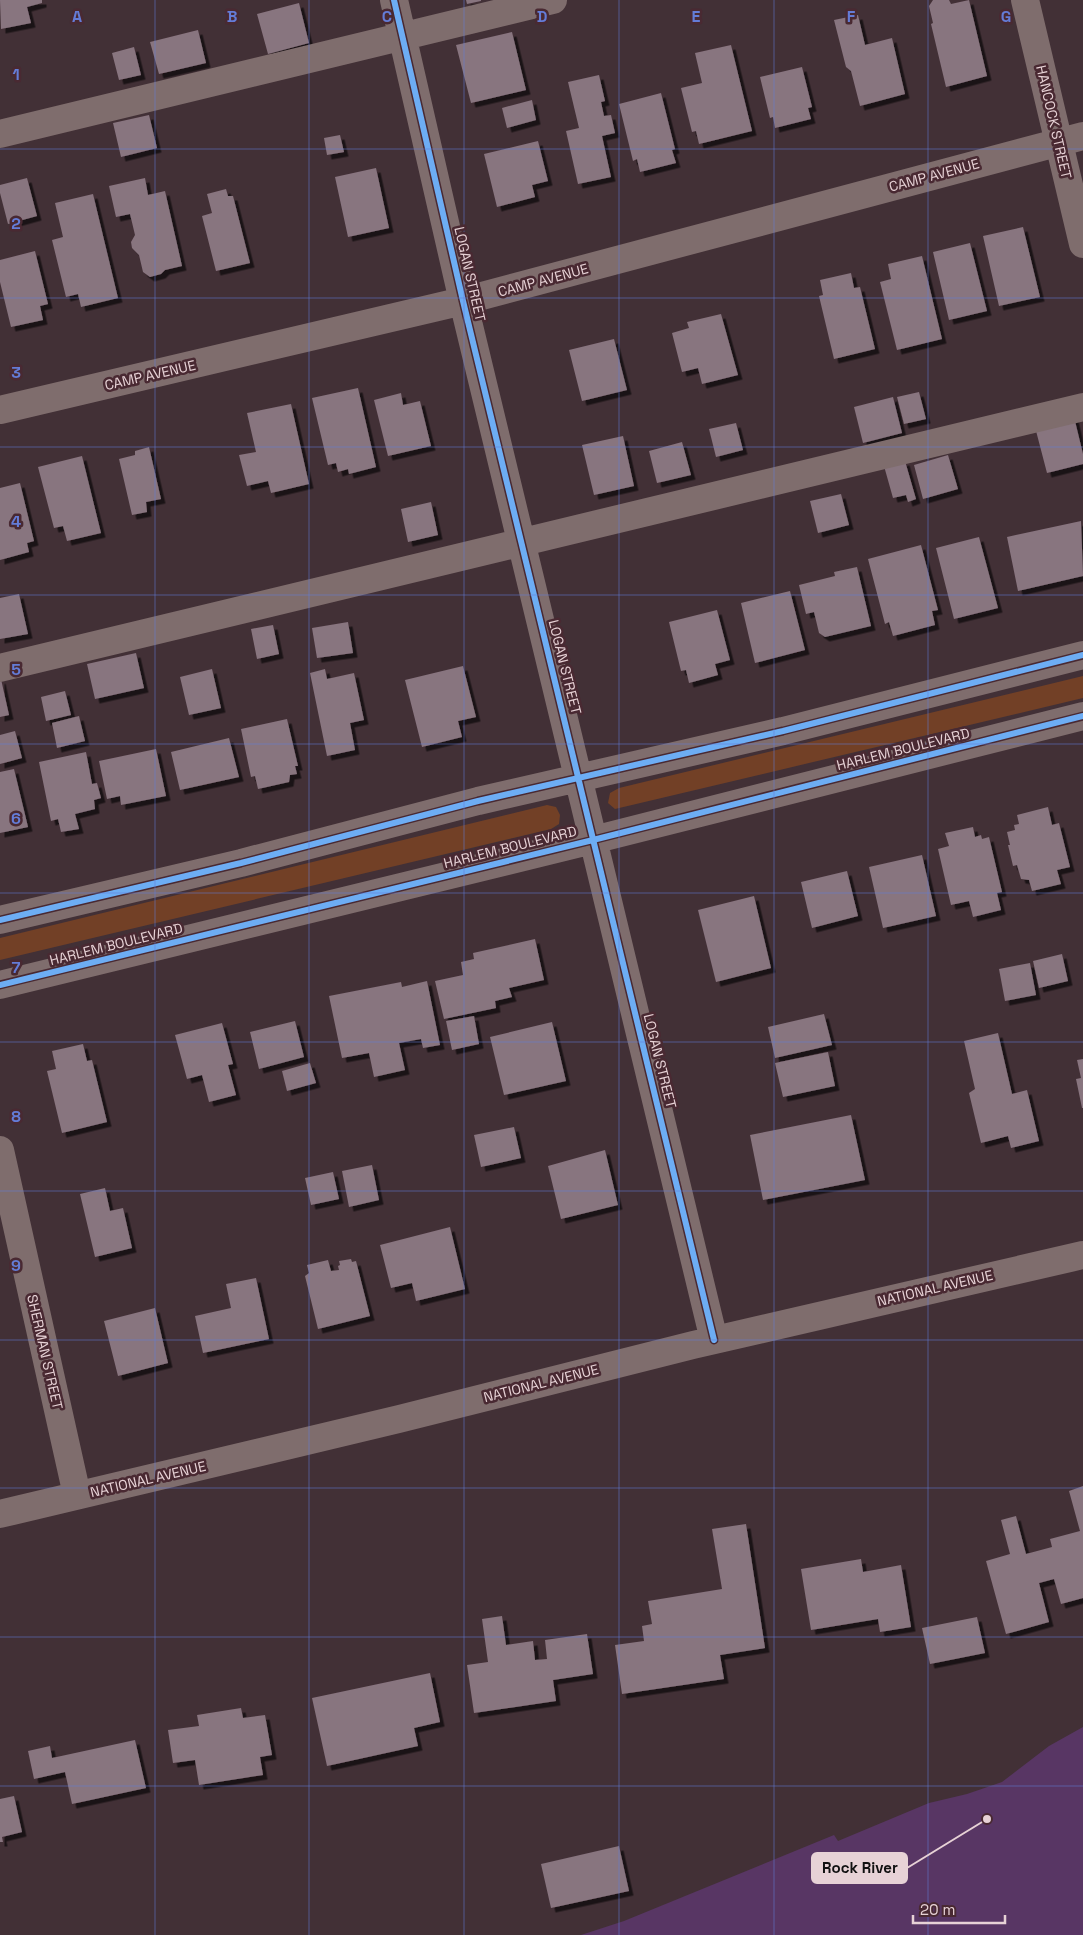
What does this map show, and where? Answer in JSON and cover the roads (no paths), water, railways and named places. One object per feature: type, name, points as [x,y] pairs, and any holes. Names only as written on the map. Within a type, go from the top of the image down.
[{"type":"street","name":"LOGAN STREET","points":[[394,0],[463,301],[714,1340]]},
{"type":"street","points":[[0,134],[402,35],[553,0]]},
{"type":"street","name":"HANCOCK STREET","points":[[1025,0],[1071,139],[1083,244]]},
{"type":"street","name":"CAMP AVENUE","points":[[0,410],[463,301],[1071,139]]},
{"type":"street","points":[[0,668],[1083,407]]},
{"type":"street","points":[[0,920],[241,863],[478,800],[783,731],[1083,655]]},
{"type":"street","name":"HARLEM BOULEVARD","points":[[0,986],[593,840],[1083,716]]},
{"type":"street","name":"SHERMAN STREET","points":[[0,1150],[77,1495]]},
{"type":"street","name":"NATIONAL AVENUE","points":[[0,1514],[390,1422],[714,1340],[1083,1254]]},
{"type":"place","name":"Rock River","points":[[987,1819]]}]
